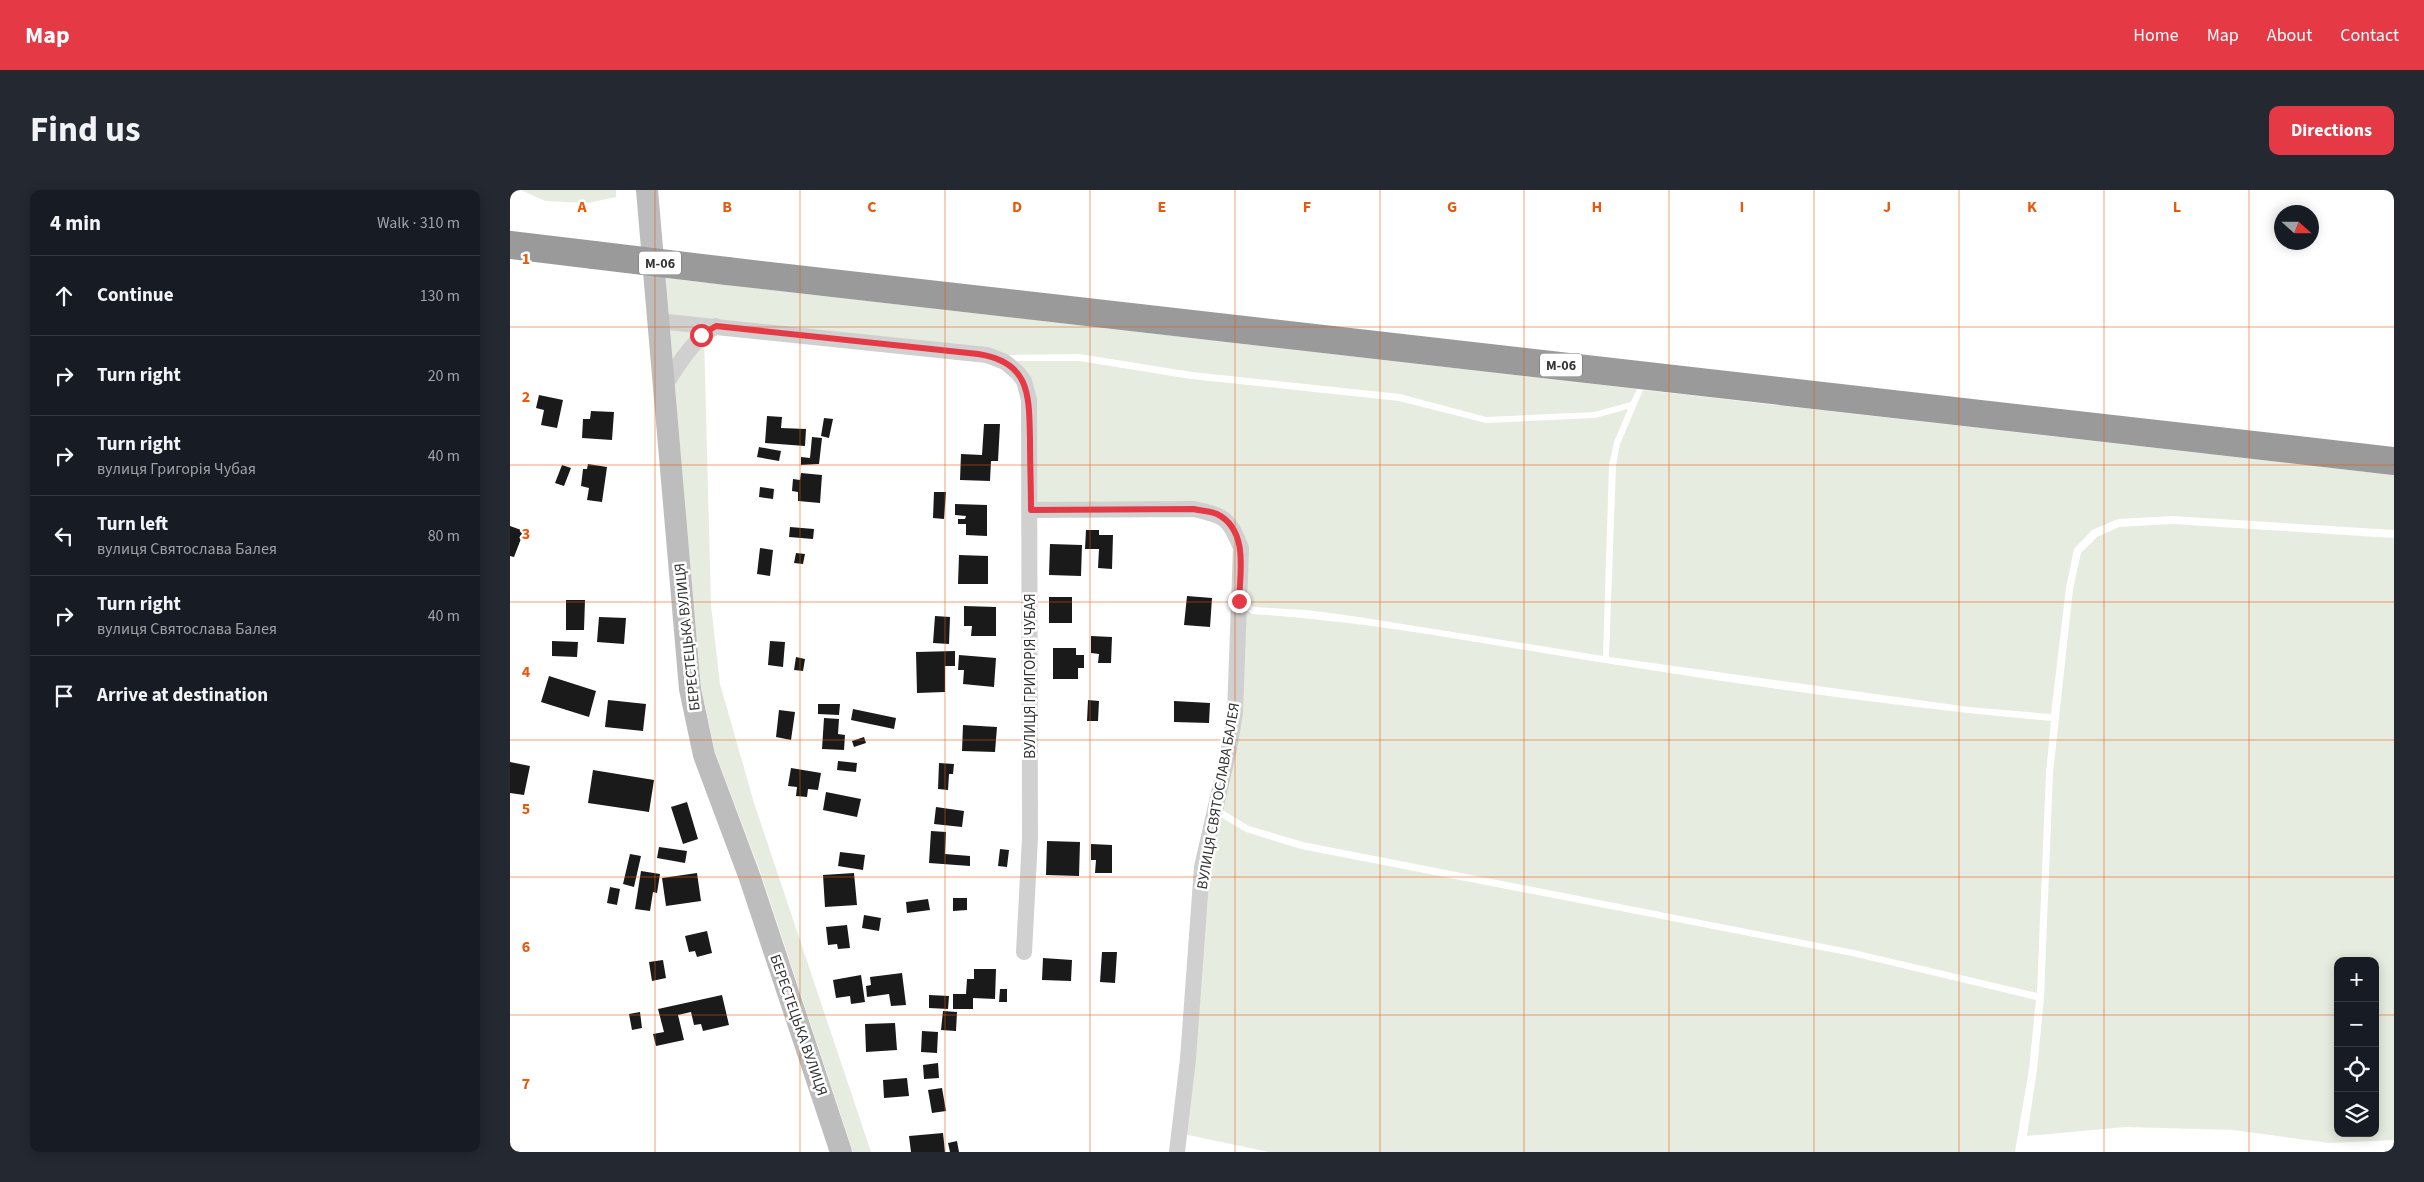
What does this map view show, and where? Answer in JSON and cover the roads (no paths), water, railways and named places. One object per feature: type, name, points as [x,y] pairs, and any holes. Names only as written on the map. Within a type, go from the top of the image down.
[{"type":"highway","name":"М-06","points":[[510,245],[2394,461]]},
{"type":"main road","name":"БЕРЕСТЕЦЬКА ВУЛИЦЯ","points":[[646,190],[690,689],[704,755],[753,887],[841,1152]]},
{"type":"street","points":[[658,321],[716,326]]},
{"type":"street","points":[[664,387],[684,356],[701,335],[716,326]]},
{"type":"street","name":"ВУЛИЦЯ ГРИГОРІЯ ЧУБАЯ","points":[[716,326],[987,355],[1005,362],[1024,381],[1030,400],[1031,510],[1030,838],[1024,952]]},
{"type":"street","name":"ВУЛИЦЯ СВЯТОСЛАВА БАЛЕЯ","points":[[1031,510],[1194,509],[1217,514],[1232,525],[1241,548],[1235,713],[1229,749],[1202,867],[1188,1059],[1177,1152]]}]
